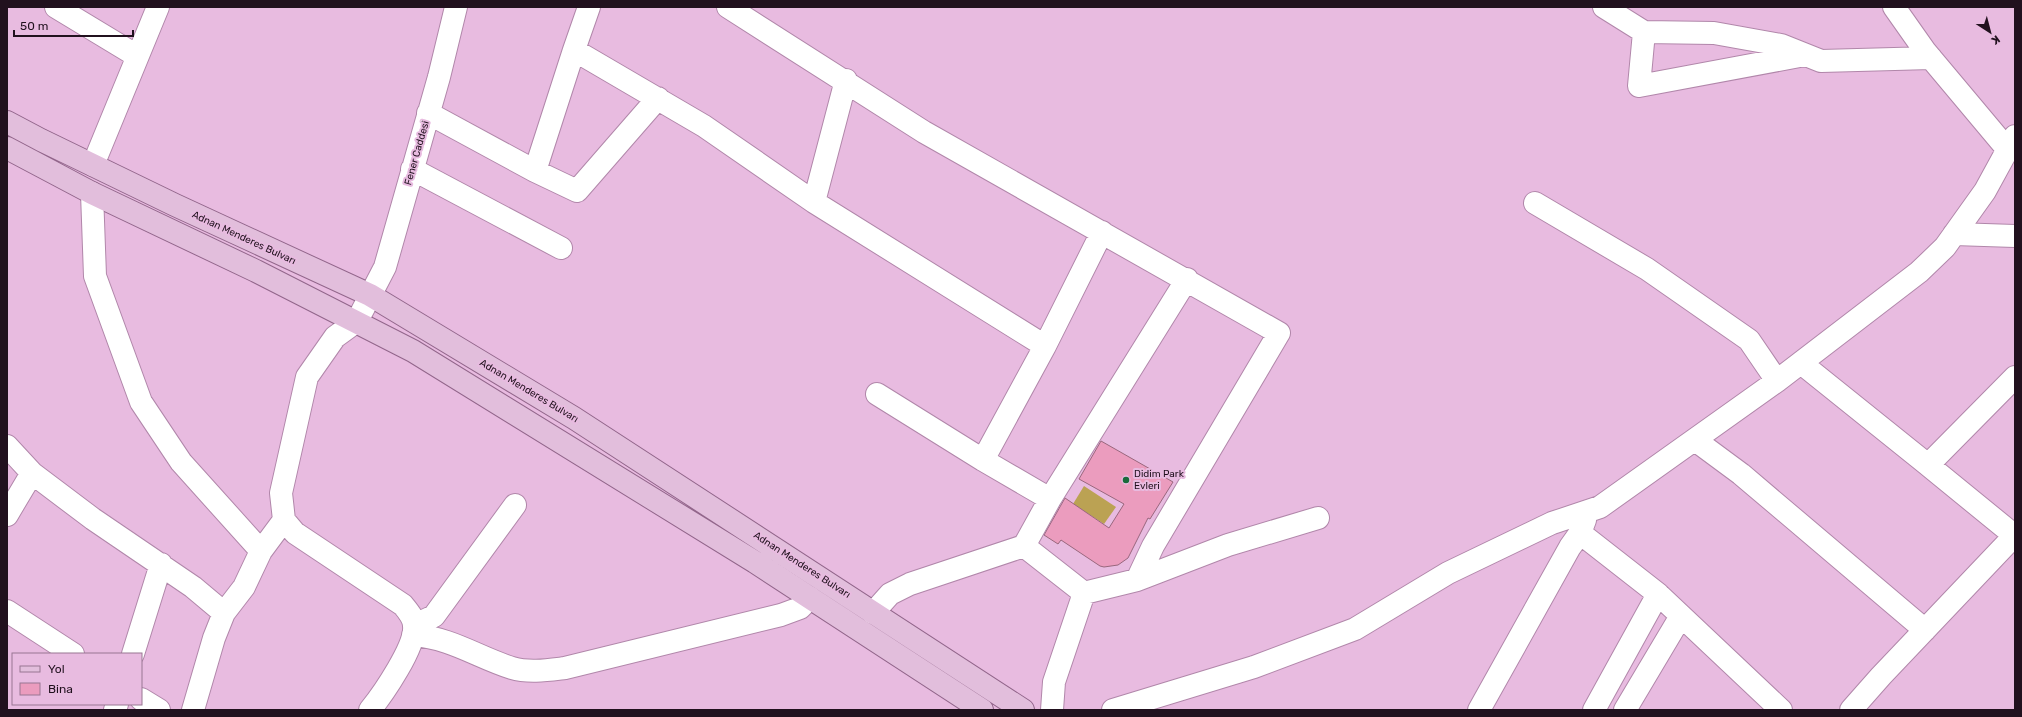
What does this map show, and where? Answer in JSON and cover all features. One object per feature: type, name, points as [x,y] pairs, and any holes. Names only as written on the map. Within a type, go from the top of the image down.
[{"type":"main road","name":"Adnan Menderes Bulvarı","points":[[7,122],[182,209],[370,295],[574,418],[1023,710]]},
{"type":"main road","points":[[7,148],[92,193],[357,321],[413,351],[810,598],[982,710]]},
{"type":"street","points":[[56,7],[137,56]]},
{"type":"street","points":[[93,165],[158,7]]},
{"type":"street","name":"Fener Caddesi","points":[[357,321],[385,267],[456,7]]},
{"type":"street","points":[[535,170],[589,7]]},
{"type":"street","points":[[728,7],[846,80],[924,132],[1187,279],[1279,333],[1153,546],[1137,580]]},
{"type":"street","points":[[1604,7],[1644,32],[1714,33],[1781,46],[1821,61],[1931,58]]},
{"type":"street","points":[[1113,710],[1254,667],[1355,629],[1448,573],[1552,523],[1600,507],[1777,381],[1919,272],[1945,247],[1985,191],[2009,154],[1931,58],[1894,7]]},
{"type":"street","points":[[1644,32],[1639,86],[1805,55]]},
{"type":"street","points":[[574,50],[704,126],[814,202],[1045,346]]},
{"type":"street","points":[[814,202],[846,80]]},
{"type":"street","points":[[428,113],[577,191],[658,98]]},
{"type":"street","points":[[412,169],[562,248]]},
{"type":"street","points":[[92,193],[95,276],[141,402],[181,462],[261,551]]},
{"type":"street","points":[[1535,204],[1647,269],[1749,340],[1777,381]]},
{"type":"street","points":[[983,460],[1045,346],[1102,232]]},
{"type":"street","points":[[1954,234],[2015,236]]},
{"type":"street","points":[[873,612],[890,594],[910,584],[1024,546],[1050,499],[1187,279]]},
{"type":"street","points":[[357,321],[335,337],[307,377],[281,494],[284,520],[295,533],[403,605],[410,613],[414,630],[410,647],[383,694],[370,710]]},
{"type":"street","points":[[1801,363],[2015,536],[1851,710]]},
{"type":"street","points":[[1928,465],[2015,377]]},
{"type":"street","points":[[878,394],[983,460],[1050,499]]},
{"type":"street","points":[[1695,440],[1741,474],[1925,630]]},
{"type":"street","points":[[7,446],[32,473],[93,519],[161,564],[224,613]]},
{"type":"street","points":[[7,514],[32,473]]},
{"type":"street","points":[[414,630],[434,616],[515,505]]},
{"type":"street","points":[[1479,710],[1570,546],[1580,533],[1588,511]]},
{"type":"street","points":[[1084,593],[1137,580],[1228,545],[1318,518]]},
{"type":"street","points":[[193,710],[214,638],[224,613],[244,587],[261,551],[284,520]]},
{"type":"street","points":[[1580,533],[1658,594],[1781,710]]},
{"type":"street","points":[[1024,546],[1084,593]]},
{"type":"street","points":[[133,653],[161,564]]},
{"type":"street","points":[[1052,710],[1054,682],[1084,593]]},
{"type":"street","points":[[1594,710],[1658,594]]},
{"type":"street","points":[[414,630],[439,638],[513,668],[534,671],[565,668],[781,615],[800,608],[810,598]]},
{"type":"street","points":[[7,611],[70,653]]},
{"type":"street","points":[[1626,710],[1681,616]]},
{"type":"street","points":[[142,700],[159,710]]},
{"type":"shaded area","points":[[1084,486],[1116,507],[1104,524],[1073,504]]},
{"type":"building","points":[[1101,441],[1173,482],[1150,519],[1148,518],[1128,558],[1118,565],[1104,567],[1100,566],[1061,540],[1058,544],[1044,535],[1065,498],[1109,528],[1124,504],[1079,479]]},
{"type":"place","name":"Didim Park Evleri","points":[[1126,480]]}]
